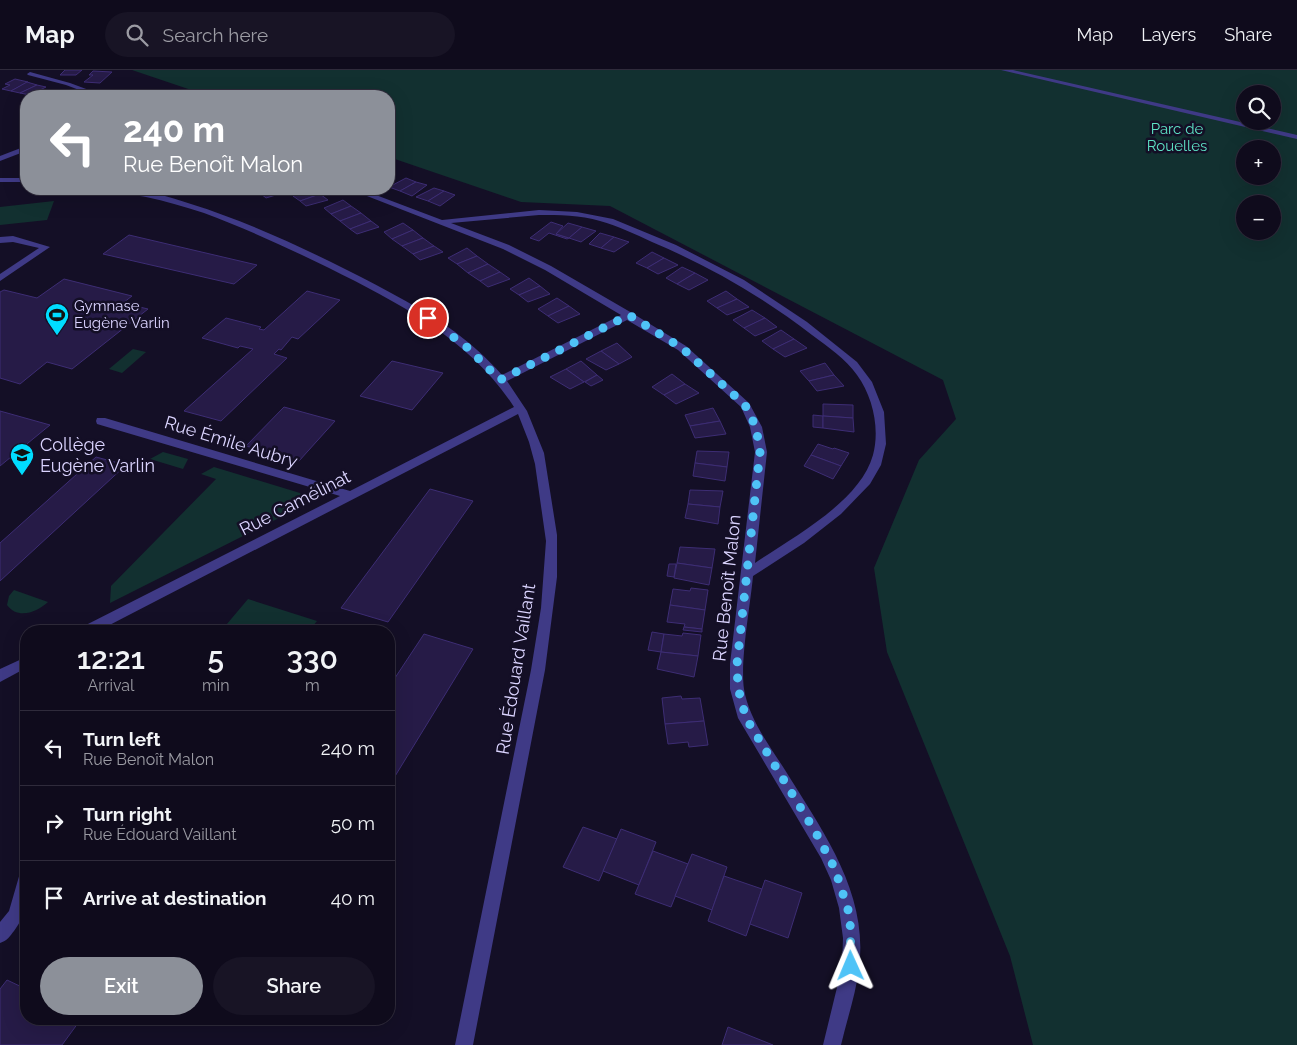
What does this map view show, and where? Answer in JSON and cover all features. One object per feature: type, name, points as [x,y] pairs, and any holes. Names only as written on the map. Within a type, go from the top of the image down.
[{"type":"street","points":[[1004,70],[1297,137]]},
{"type":"street","points":[[30,74],[82,90]]},
{"type":"street","points":[[0,159],[20,151]]},
{"type":"street","points":[[0,180],[20,180]]},
{"type":"street","name":"Rue Édouard Vaillant","points":[[145,195],[169,200],[224,219],[364,282],[428,318],[468,348],[500,380],[528,424],[542,465],[552,546],[548,600],[545,627],[464,1045]]},
{"type":"street","name":"Rue Benoît Malon","points":[[370,195],[441,221],[514,251],[548,268],[682,348],[745,405],[756,427],[760,452],[737,664],[738,688],[746,718],[827,852],[835,869],[850,916],[851,966],[832,1045]]},
{"type":"street","points":[[441,221],[542,212],[570,212],[598,217],[662,242],[717,268],[749,286],[798,319],[848,358],[866,381],[879,410],[882,440],[875,466],[859,490],[829,517],[747,574]]},
{"type":"street","points":[[0,240],[13,239],[46,247],[0,278]]},
{"type":"street","points":[[500,380],[629,315]]},
{"type":"street","name":"Rue Camélinat","points":[[102,625],[520,409]]},
{"type":"street","name":"Rue Émile Aubry","points":[[101,421],[352,496]]},
{"type":"street","points":[[0,676],[20,665]]},
{"type":"street","points":[[0,935],[16,915],[20,900]]},
{"type":"green space","name":"Parc de Rouelles","points":[[132,70],[1297,70],[1297,1045],[1033,1045],[1010,956],[887,652],[874,568],[919,460],[956,419],[943,380],[610,206],[521,202],[395,159],[395,90],[191,90]]},
{"type":"green space","points":[[54,201],[47,220],[0,225],[0,207]]},
{"type":"green space","points":[[133,349],[146,352],[122,373],[109,369]]},
{"type":"green space","points":[[163,452],[188,459],[183,469],[150,459]]},
{"type":"green space","points":[[214,467],[300,493],[303,498],[297,509],[110,603],[111,586],[216,479],[201,474]]},
{"type":"green space","points":[[14,590],[48,602],[28,613],[16,612],[7,605],[9,596]]},
{"type":"green space","points":[[248,599],[317,621],[314,625],[226,625]]},
{"type":"building","points":[[65,70],[82,70],[76,75],[60,75]]},
{"type":"building","points":[[93,71],[112,72],[100,83],[84,82],[93,75],[89,75]]},
{"type":"building","points":[[15,79],[28,82],[11,91],[2,89],[10,85],[5,84]]},
{"type":"building","points":[[27,82],[37,85],[26,90],[20,90],[20,93],[11,91]]},
{"type":"building","points":[[37,85],[46,87],[40,90],[26,90]]},
{"type":"building","points":[[406,178],[416,182],[400,191],[395,189],[395,184]]},
{"type":"building","points":[[416,182],[427,185],[412,196],[400,191]]},
{"type":"building","points":[[434,188],[444,191],[428,201],[416,197]]},
{"type":"building","points":[[444,191],[455,195],[440,206],[428,201]]},
{"type":"building","points":[[262,195],[276,195],[266,198]]},
{"type":"building","points":[[295,195],[317,195],[300,201],[293,196]]},
{"type":"building","points":[[317,195],[321,195],[328,200],[306,206],[300,201]]},
{"type":"building","points":[[343,200],[351,206],[331,214],[324,208]]},
{"type":"building","points":[[351,206],[361,213],[340,221],[331,214]]},
{"type":"building","points":[[361,213],[371,221],[350,229],[340,221]]},
{"type":"building","points":[[371,221],[379,227],[357,234],[350,229]]},
{"type":"building","points":[[551,222],[563,226],[556,234],[569,238],[549,233],[539,241],[530,238]]},
{"type":"building","points":[[403,223],[413,230],[392,239],[384,232]]},
{"type":"building","points":[[568,223],[582,227],[569,238],[556,234]]},
{"type":"building","points":[[582,227],[596,231],[581,242],[569,238]]},
{"type":"building","points":[[413,230],[423,238],[402,246],[392,239]]},
{"type":"building","points":[[600,233],[614,237],[601,248],[589,244]]},
{"type":"building","points":[[129,235],[257,265],[234,284],[103,254]]},
{"type":"building","points":[[614,237],[629,242],[614,252],[601,248]]},
{"type":"building","points":[[423,238],[434,246],[413,254],[402,246]]},
{"type":"building","points":[[434,246],[443,252],[420,260],[413,254]]},
{"type":"building","points":[[467,248],[477,256],[457,264],[448,258]]},
{"type":"building","points":[[652,252],[664,258],[647,268],[636,263]]},
{"type":"building","points":[[477,256],[488,264],[468,273],[457,264]]},
{"type":"building","points":[[664,258],[678,265],[658,274],[647,268]]},
{"type":"building","points":[[488,264],[500,272],[480,281],[468,273]]},
{"type":"building","points":[[682,267],[695,273],[677,284],[666,278]]},
{"type":"building","points":[[500,272],[510,279],[488,287],[480,281]]},
{"type":"building","points":[[695,273],[708,280],[689,290],[677,284]]},
{"type":"building","points":[[529,278],[540,286],[519,295],[510,289]]},
{"type":"building","name":"Gymnase Eugène Varlin","points":[[64,279],[132,296],[123,303],[148,309],[72,369],[47,362],[20,384],[0,378],[0,292],[4,290],[37,298]]},
{"type":"building","points":[[540,286],[550,294],[528,302],[519,295]]},
{"type":"building","points":[[307,291],[340,300],[298,339],[292,337],[281,350],[279,349],[274,354],[287,358],[221,421],[184,411],[253,349],[240,346],[238,348],[202,338],[226,318],[261,327],[259,329],[264,330]]},
{"type":"building","points":[[726,291],[737,299],[717,308],[707,301]]},
{"type":"building","points":[[557,298],[569,306],[548,316],[538,309]]},
{"type":"building","points":[[737,299],[749,307],[727,315],[717,308]]},
{"type":"building","points":[[569,306],[580,314],[558,323],[548,316]]},
{"type":"building","points":[[752,310],[765,318],[744,328],[733,320]]},
{"type":"building","points":[[765,318],[777,327],[755,336],[744,328]]},
{"type":"building","points":[[781,330],[794,339],[773,349],[762,341]]},
{"type":"building","points":[[794,339],[807,348],[785,357],[773,349]]},
{"type":"building","points":[[617,343],[632,357],[619,364],[601,351]]},
{"type":"building","points":[[601,351],[619,364],[606,370],[586,359]]},
{"type":"building","points":[[392,361],[443,373],[412,410],[360,396]]},
{"type":"building","points":[[581,361],[597,375],[584,382],[566,369]]},
{"type":"building","points":[[825,363],[834,375],[809,381],[800,371]]},
{"type":"building","points":[[566,369],[584,382],[570,389],[550,377]]},
{"type":"building","points":[[672,374],[685,384],[664,395],[652,387]]},
{"type":"building","points":[[597,375],[603,380],[591,386],[585,382]]},
{"type":"building","points":[[834,375],[844,386],[817,391],[809,381]]},
{"type":"building","points":[[685,384],[699,393],[676,404],[664,395]]},
{"type":"building","points":[[823,404],[853,405],[853,418],[823,416]]},
{"type":"building","points":[[284,407],[335,421],[299,461],[246,446]]},
{"type":"building","points":[[713,408],[720,421],[690,426],[685,415]]},
{"type":"building","points":[[0,411],[50,425],[0,466]]},
{"type":"building","points":[[813,415],[823,416],[823,428],[813,427]]},
{"type":"building","points":[[823,416],[853,418],[854,432],[823,428]]},
{"type":"building","points":[[720,421],[726,434],[695,438],[690,426]]},
{"type":"building","points":[[818,444],[849,453],[841,466],[811,455]]},
{"type":"building","points":[[697,451],[729,452],[727,467],[695,463]]},
{"type":"building","points":[[811,455],[841,466],[833,479],[804,466]]},
{"type":"building","points":[[96,457],[126,465],[0,581],[0,543]]},
{"type":"building","points":[[695,463],[727,467],[725,481],[693,476]]},
{"type":"building","points":[[430,489],[473,501],[388,622],[341,608]]},
{"type":"building","points":[[690,490],[723,491],[720,507],[688,504]]},
{"type":"building","points":[[688,504],[720,507],[718,524],[685,518]]},
{"type":"building","points":[[680,547],[715,549],[712,568],[677,563]]},
{"type":"building","points":[[677,563],[712,568],[709,585],[674,578]]},
{"type":"building","points":[[669,564],[676,564],[674,577],[667,576]]},
{"type":"building","points":[[691,588],[708,590],[705,610],[670,605],[673,589],[690,591]]},
{"type":"building","points":[[670,605],[705,610],[702,629],[684,627],[685,624],[667,622]]},
{"type":"building","points":[[684,627],[702,629],[702,632],[683,630]]},
{"type":"building","points":[[652,632],[664,634],[661,652],[648,650]]},
{"type":"building","points":[[683,633],[701,635],[698,656],[661,652],[664,634],[682,636]]},
{"type":"building","points":[[424,634],[473,649],[395,776],[395,678]]},
{"type":"building","points":[[661,652],[698,656],[694,677],[657,669]]},
{"type":"building","points":[[681,696],[682,699],[700,698],[704,721],[665,724],[662,698]]},
{"type":"building","points":[[704,721],[708,745],[689,747],[688,742],[668,744],[665,724]]},
{"type":"building","points":[[583,827],[617,839],[599,881],[563,867]]},
{"type":"building","points":[[621,829],[656,842],[639,885],[603,871]]},
{"type":"building","points":[[653,851],[688,864],[671,907],[635,894]]},
{"type":"building","points":[[692,854],[727,867],[712,910],[675,896]]},
{"type":"building","points":[[724,876],[762,889],[746,936],[708,921]]},
{"type":"building","points":[[765,880],[802,893],[788,938],[750,924]]},
{"type":"building","points":[[7,980],[20,986],[20,1025],[77,1025],[62,1045],[0,1045],[0,989]]},
{"type":"building","points":[[728,1027],[773,1045],[722,1045]]},
{"type":"place","name":"Gymnase Eugène Varlin","points":[[57,336]]},
{"type":"place","name":"Collège Eugène Varlin","points":[[22,476]]},
{"type":"route","points":[[428,318],[468,348],[500,380],[629,315],[682,348],[745,405],[756,427],[760,452],[737,664],[738,688],[746,718],[816,833],[835,869],[850,916],[851,966]]}]
